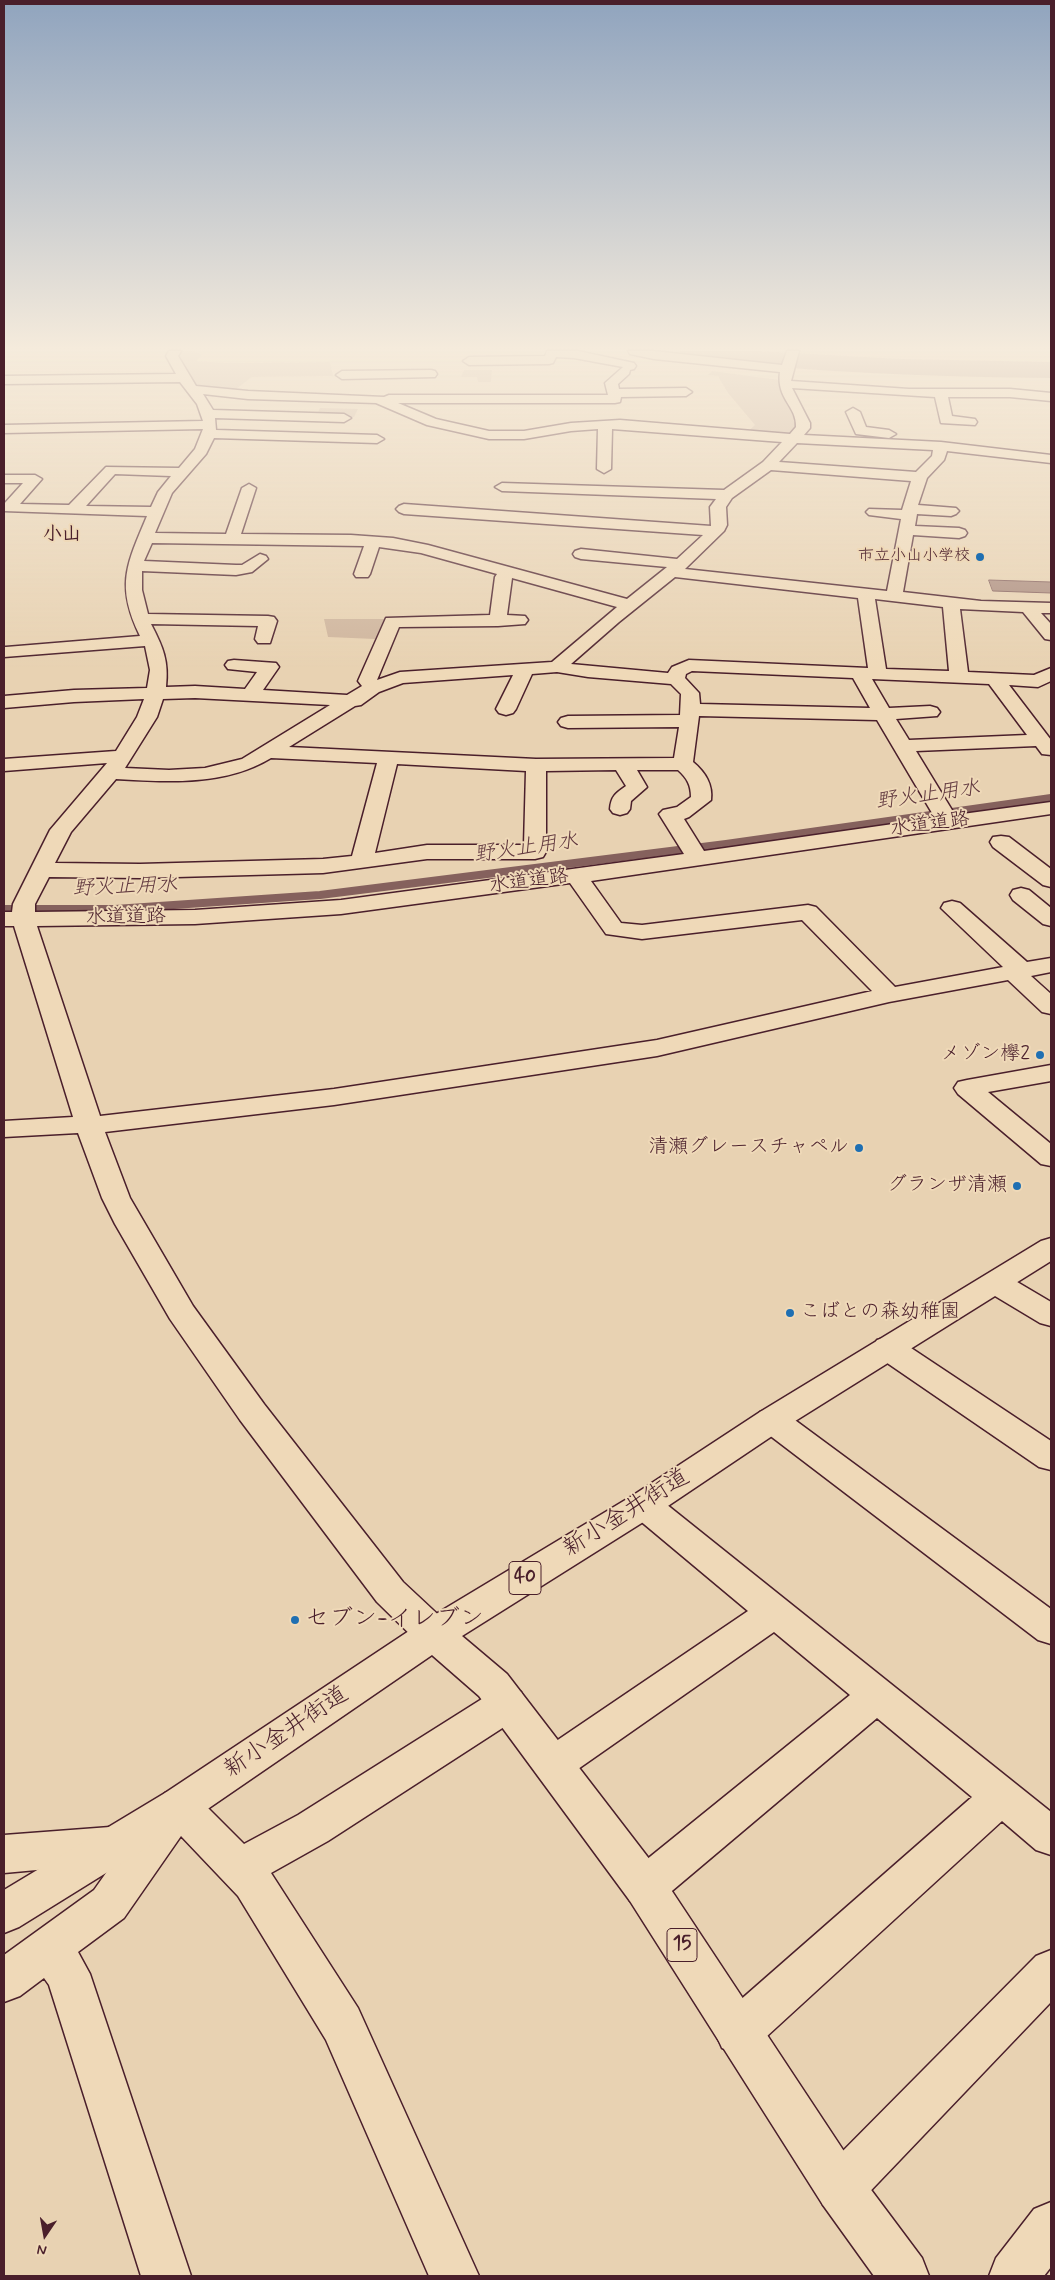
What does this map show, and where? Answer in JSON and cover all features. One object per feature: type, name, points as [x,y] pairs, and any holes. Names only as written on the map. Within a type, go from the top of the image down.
[{"type":"street","points":[[196,457],[165,492],[136,566],[134,590],[140,619],[154,647],[159,670],[156,692],[147,717],[117,764],[61,830],[24,904],[13,919],[116,1198],[181,1312],[252,1412],[390,1592],[434,1634]]},
{"type":"street","points":[[604,457],[604,469]]},
{"type":"street","points":[[557,667],[676,568],[716,531],[719,525],[718,507],[727,495],[765,468],[775,457]]},
{"type":"street","points":[[894,596],[912,498],[920,477],[939,457]]},
{"type":"street","points":[[1031,457],[1051,460]]},
{"type":"street","points":[[765,468],[920,477]]},
{"type":"street","points":[[765,468],[785,478]]},
{"type":"street","points":[[73,510],[111,470],[183,472]]},
{"type":"street","points":[[4,479],[36,479],[8,508],[157,512]]},
{"type":"street","points":[[502,487],[727,495]]},
{"type":"street","points":[[232,538],[249,488]]},
{"type":"street","points":[[583,521],[588,490]]},
{"type":"street","points":[[404,509],[716,531]]},
{"type":"street","points":[[908,518],[951,511]]},
{"type":"street","points":[[874,512],[908,518],[959,533]]},
{"type":"street","points":[[624,536],[702,543]]},
{"type":"street","points":[[146,538],[373,541],[422,548],[630,605]]},
{"type":"street","points":[[362,574],[373,541]]},
{"type":"street","points":[[581,554],[951,603],[1051,608]]},
{"type":"street","points":[[136,566],[246,569],[260,559]]},
{"type":"street","points":[[200,588],[206,569]]},
{"type":"street","points":[[498,621],[502,577],[510,572]]},
{"type":"street","points":[[866,593],[869,674],[884,714],[944,816]]},
{"type":"street","points":[[951,603],[959,677]]},
{"type":"street","points":[[1028,608],[1051,635]]},
{"type":"street","points":[[140,619],[268,620],[264,639]]},
{"type":"street","points":[[372,688],[368,681],[392,622],[519,620]]},
{"type":"street","points":[[6,652],[151,640]]},
{"type":"street","points":[[234,665],[270,667],[251,694]]},
{"type":"street","points":[[676,679],[678,671],[689,665],[1038,681],[1051,673]]},
{"type":"street","points":[[4,765],[117,764],[169,776],[205,774],[249,763],[354,701],[372,688],[400,678],[557,667],[588,672],[676,679],[690,692],[690,716],[683,764]]},
{"type":"street","points":[[506,709],[526,668]]},
{"type":"street","points":[[994,678],[1046,746]]},
{"type":"street","points":[[4,702],[156,692],[251,694],[354,701]]},
{"type":"street","points":[[568,722],[690,716],[930,712]]},
{"type":"street","points":[[902,746],[1046,746]]},
{"type":"street","points":[[266,752],[536,766],[683,764],[692,771],[703,790],[701,800],[682,813],[670,814],[695,853]]},
{"type":"street","points":[[362,862],[388,759]]},
{"type":"street","points":[[620,809],[622,799],[637,787],[623,765]]},
{"type":"street","points":[[41,870],[150,871],[323,866],[427,852],[535,852],[536,766]]},
{"type":"street","name":"水道道路","points":[[13,919],[195,918],[269,914],[341,907],[576,876],[695,853],[944,816],[1051,808]]},
{"type":"street","points":[[1001,842],[1051,880]]},
{"type":"street","points":[[576,876],[614,929],[642,932],[808,912],[889,995]]},
{"type":"street","points":[[1021,895],[1051,920]]},
{"type":"street","points":[[952,908],[1051,1007]]},
{"type":"street","points":[[4,1129],[89,1126],[334,1097],[657,1048],[889,995],[1051,965]]},
{"type":"street","points":[[1051,1073],[967,1088],[1051,1158]]},
{"type":"street","name":"新小金井街道","points":[[4,1913],[179,1806],[434,1634],[644,1505],[772,1420],[1051,1248]]},
{"type":"street","points":[[996,1283],[1051,1316]]},
{"type":"street","points":[[888,1348],[1051,1458]]},
{"type":"street","points":[[772,1420],[1051,1629]]},
{"type":"street","points":[[644,1505],[1051,1837]]},
{"type":"street","points":[[554,1764],[775,1612]]},
{"type":"street","name":"15","points":[[434,1634],[493,1685],[645,1887],[840,2188],[904,2276]]},
{"type":"street","points":[[645,1887],[876,1696]]},
{"type":"street","points":[[240,1868],[313,1828],[507,1704]]},
{"type":"street","points":[[738,2032],[1001,1796]]},
{"type":"street","points":[[4,1981],[109,1904],[179,1806],[253,1882],[342,2024],[454,2276]]},
{"type":"street","points":[[4,1854],[111,1846]]},
{"type":"street","points":[[48,1949],[68,1974],[166,2276]]},
{"type":"street","points":[[840,2188],[1051,1971]]},
{"type":"street","points":[[1014,2276],[1051,2226]]},
{"type":"shaded area","points":[[989,580],[1051,582],[1051,593],[993,591]]},
{"type":"shaded area","points":[[324,619],[384,619],[375,639],[328,637]]},
{"type":"waterway","name":"野火止用水","points":[[4,909],[115,909],[320,895],[726,844],[1051,798]]},
{"type":"place","name":"市立小山小学校","points":[[980,557]]},
{"type":"place","name":"メゾン欅2","points":[[1040,1055]]},
{"type":"place","name":"清瀬グレースチャペル","points":[[859,1148]]},
{"type":"place","name":"グランザ清瀬","points":[[1017,1186]]},
{"type":"place","name":"こばとの森幼稚園","points":[[790,1313]]},
{"type":"place","name":"セブン-イレブン","points":[[295,1620]]},
{"type":"district","name":"小山","points":[[62,536]]}]
